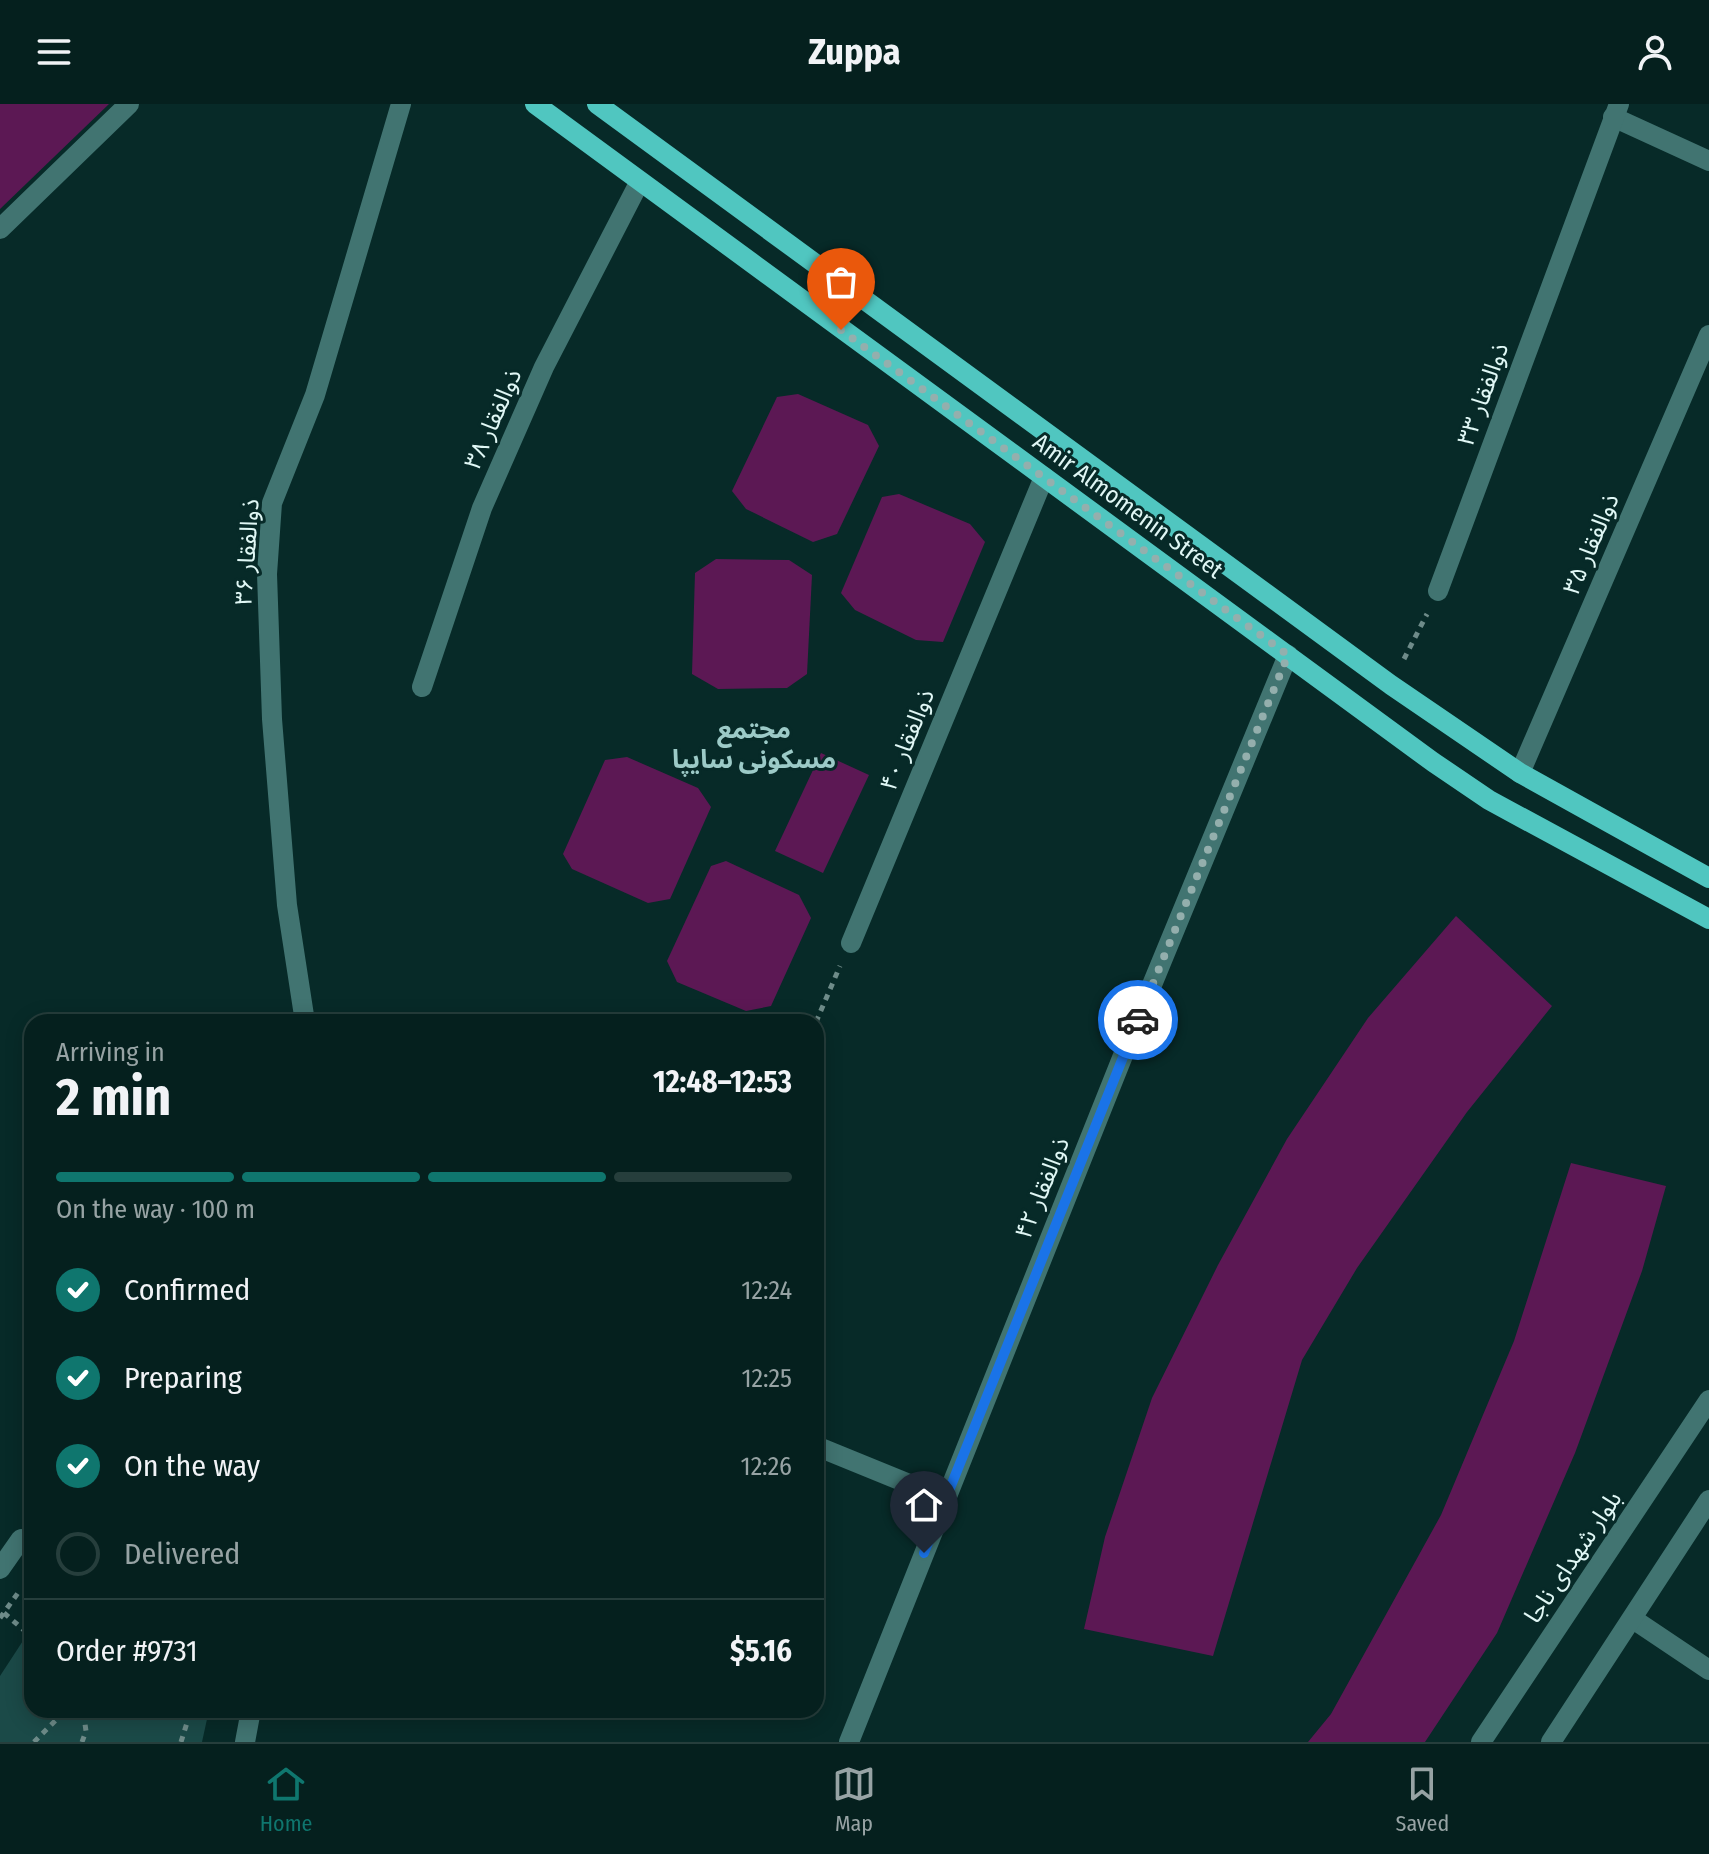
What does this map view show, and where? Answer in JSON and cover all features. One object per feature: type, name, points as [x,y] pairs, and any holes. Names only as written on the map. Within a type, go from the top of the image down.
[{"type":"main road","name":"Amir Almomenin Street","points":[[535,104],[639,183],[1489,800],[1709,919]]},
{"type":"main road","name":"Amir Almomenin Street","points":[[597,104],[1391,685],[1520,773],[1709,878]]},
{"type":"street","points":[[0,229],[129,104]]},
{"type":"street","name":"ذوالفقار ۳۶","points":[[304,1014],[287,905],[272,719],[267,574],[272,503],[315,395],[401,104]]},
{"type":"street","points":[[1616,110],[1709,161]]},
{"type":"street","name":"ذوالفقار ۳۳","points":[[1438,591],[1616,110]]},
{"type":"street","name":"ذوالفقار ۳۸","points":[[422,687],[482,508],[544,367],[639,183]]},
{"type":"street","name":"ذوالفقار ۳۵","points":[[1520,773],[1709,335]]},
{"type":"street","name":"ذوالفقار ۴۰","points":[[851,943],[1044,477]]},
{"type":"street","name":"ذوالفقار ۴۲","points":[[849,1742],[1288,655]]},
{"type":"street","name":"بلوار شهدای ناجا","points":[[1481,1742],[1709,1400]]},
{"type":"street","points":[[824,1449],[946,1499]]},
{"type":"street","points":[[1551,1742],[1709,1500]]},
{"type":"street","points":[[0,1569],[21,1539]]},
{"type":"street","points":[[1633,1619],[1709,1670]]},
{"type":"street","points":[[245,1742],[250,1718]]},
{"type":"path","points":[[1391,685],[1438,591]]},
{"type":"path","points":[[820,1014],[851,943]]},
{"type":"path","points":[[4,1613],[24,1630]]},
{"type":"path","points":[[34,1742],[58,1718]]},
{"type":"path","points":[[82,1742],[86,1731],[84,1718]]},
{"type":"path","points":[[181,1742],[188,1718]]},
{"type":"shaded area","points":[[24,1639],[24,1718],[207,1718],[202,1742],[0,1742],[0,1676]]},
{"type":"building","points":[[0,104],[109,104],[0,209]]},
{"type":"building","points":[[798,394],[868,425],[879,446],[837,534],[813,542],[746,509],[732,491],[777,397]]},
{"type":"building","points":[[899,494],[970,524],[985,542],[943,642],[916,640],[855,610],[841,593],[882,497]]},
{"type":"building","points":[[716,559],[789,560],[812,575],[807,674],[787,688],[718,689],[692,674],[695,573]]},
{"type":"building","points":[[821,753],[869,775],[823,873],[775,851]]},
{"type":"building","points":[[627,757],[698,788],[711,807],[670,899],[648,903],[572,869],[563,854],[605,760]]},
{"type":"building","points":[[726,861],[799,895],[811,918],[771,1006],[746,1011],[677,982],[667,961],[711,866]]},
{"type":"building","points":[[1456,916],[1552,1006],[1467,1112],[1357,1268],[1302,1360],[1213,1656],[1084,1629],[1105,1537],[1152,1398],[1218,1265],[1287,1139],[1368,1018]]},
{"type":"building","points":[[1571,1163],[1666,1186],[1642,1271],[1575,1453],[1497,1633],[1425,1742],[1308,1742],[1331,1714],[1441,1515],[1514,1341]]},
{"type":"way so far","points":[[841,330],[1288,655],[1138,1020]]},
{"type":"district","name":"مجتمع مسکونی سایپا","points":[[754,744]]},
{"type":"route","points":[[924,1553],[1138,1020]]}]
